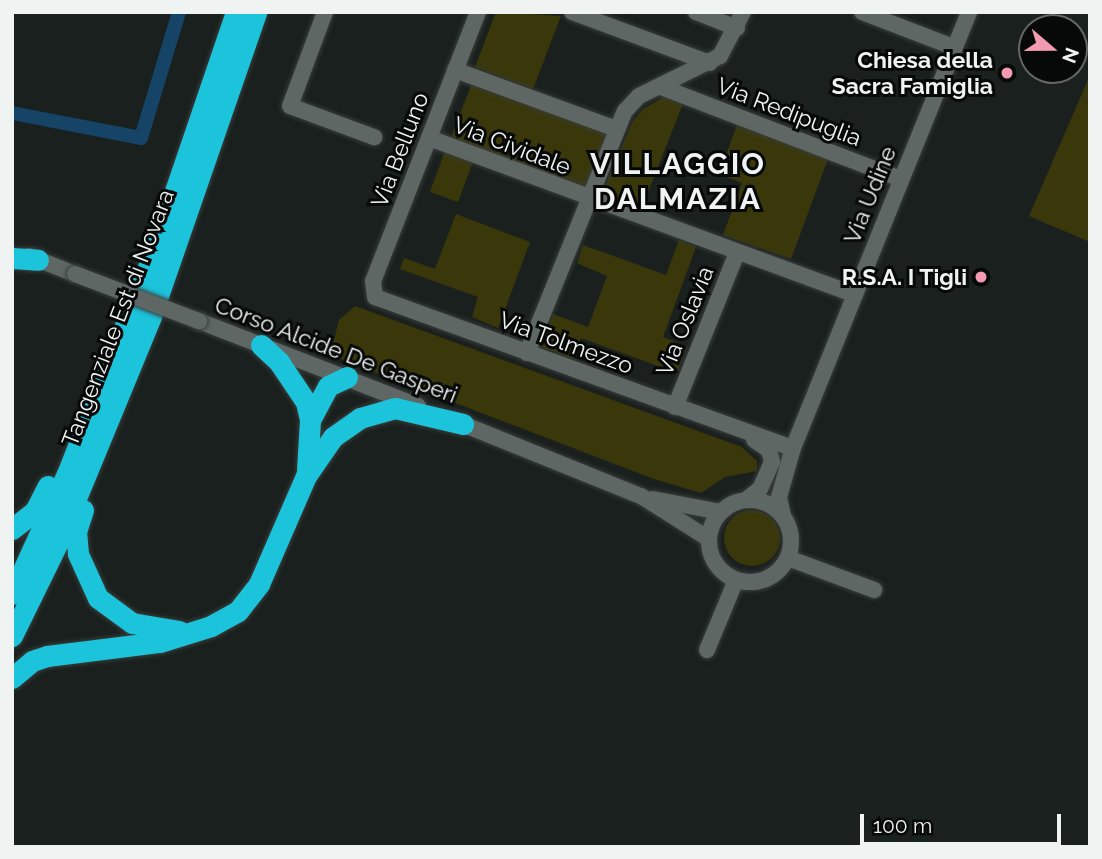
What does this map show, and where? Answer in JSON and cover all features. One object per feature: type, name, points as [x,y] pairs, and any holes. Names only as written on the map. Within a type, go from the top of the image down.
[{"type":"highway","name":"Tangenziale Est di Novara","points":[[12,594],[67,474],[131,310],[236,12]]},
{"type":"highway","name":"Tangenziale Est di Novara","points":[[12,636],[58,542],[151,317],[257,12]]},
{"type":"highway","points":[[12,258],[38,260]]},
{"type":"highway","points":[[12,529],[42,500],[131,310]]},
{"type":"highway","points":[[151,317],[131,392],[78,523],[78,554],[89,584],[116,614],[148,628],[199,631]]},
{"type":"highway","points":[[261,345],[295,381],[310,420]]},
{"type":"highway","points":[[306,476],[310,420],[328,386],[347,377]]},
{"type":"highway","points":[[12,678],[32,661],[47,656],[160,642],[199,631],[224,620],[247,602],[306,476],[333,437],[376,413],[395,408],[463,424]]},
{"type":"street","points":[[325,12],[290,106],[374,137]]},
{"type":"street","name":"Via Belluno","points":[[383,301],[371,290],[373,281],[478,12]]},
{"type":"street","points":[[696,12],[737,28]]},
{"type":"street","points":[[527,354],[615,129],[639,96],[710,64],[732,41],[743,12]]},
{"type":"street","points":[[862,12],[953,47]]},
{"type":"street","name":"Via Udine","points":[[783,515],[781,483],[793,448],[969,12]]},
{"type":"street","points":[[579,13],[710,64]]},
{"type":"street","points":[[455,70],[615,129]]},
{"type":"street","name":"Via Redipuglia","points":[[661,87],[901,179]]},
{"type":"street","name":"Via Cividale","points":[[429,138],[587,200],[855,295]]},
{"type":"street","name":"Corso Alcide De Gasperi","points":[[12,250],[347,377],[641,496],[709,538]]},
{"type":"street","name":"Via Oslavia","points":[[675,407],[737,253]]},
{"type":"street","name":"Via Tolmezzo","points":[[383,301],[733,430],[793,448]]},
{"type":"street","name":"Via Tolmezzo","points":[[733,430],[765,446],[772,456],[767,477],[747,499]]},
{"type":"street","name":"Corso Alcide De Gasperi","points":[[641,496],[720,512]]},
{"type":"street","points":[[747,499],[773,506],[783,515],[792,536],[788,558],[781,568],[760,581],[736,580],[716,564],[709,538],[720,512],[747,499]]},
{"type":"street","points":[[788,558],[874,590]]},
{"type":"street","points":[[707,650],[736,580]]},
{"type":"shaded area","points":[[496,12],[561,16],[533,89],[475,67]]},
{"type":"shaded area","points":[[1090,75],[1090,242],[1029,216]]},
{"type":"shaded area","points":[[472,83],[607,134],[585,192],[450,140]]},
{"type":"shaded area","points":[[664,97],[683,104],[642,207],[602,193],[633,121],[643,109]]},
{"type":"shaded area","points":[[737,125],[828,159],[791,259],[723,235],[742,183],[719,174]]},
{"type":"shaded area","points":[[446,148],[474,159],[458,202],[430,192]]},
{"type":"shaded area","points":[[456,214],[530,242],[498,328],[472,317],[478,297],[400,269],[404,258],[435,269]]},
{"type":"shaded area","points":[[679,240],[696,247],[663,337],[687,346],[677,373],[581,338],[573,359],[541,347],[553,314],[588,327],[607,276],[577,263],[583,245],[666,275]]},
{"type":"shaded area","points":[[355,306],[742,447],[757,461],[757,471],[725,477],[701,493],[654,479],[330,355],[339,320]]},
{"type":"shaded area","points":[[752,510],[763,512],[772,518],[778,527],[778,549],[772,558],[763,564],[752,566],[741,564],[732,558],[726,549],[724,538],[726,527],[732,518],[741,512]]},
{"type":"waterway","points":[[12,113],[141,138],[179,12]]},
{"type":"place","name":"Chiesa della Sacra Famiglia","points":[[1007,73]]},
{"type":"place","name":"R.S.A. I Tigli","points":[[981,277]]},
{"type":"district","name":"VILLAGGIO DALMAZIA","points":[[678,181]]}]
